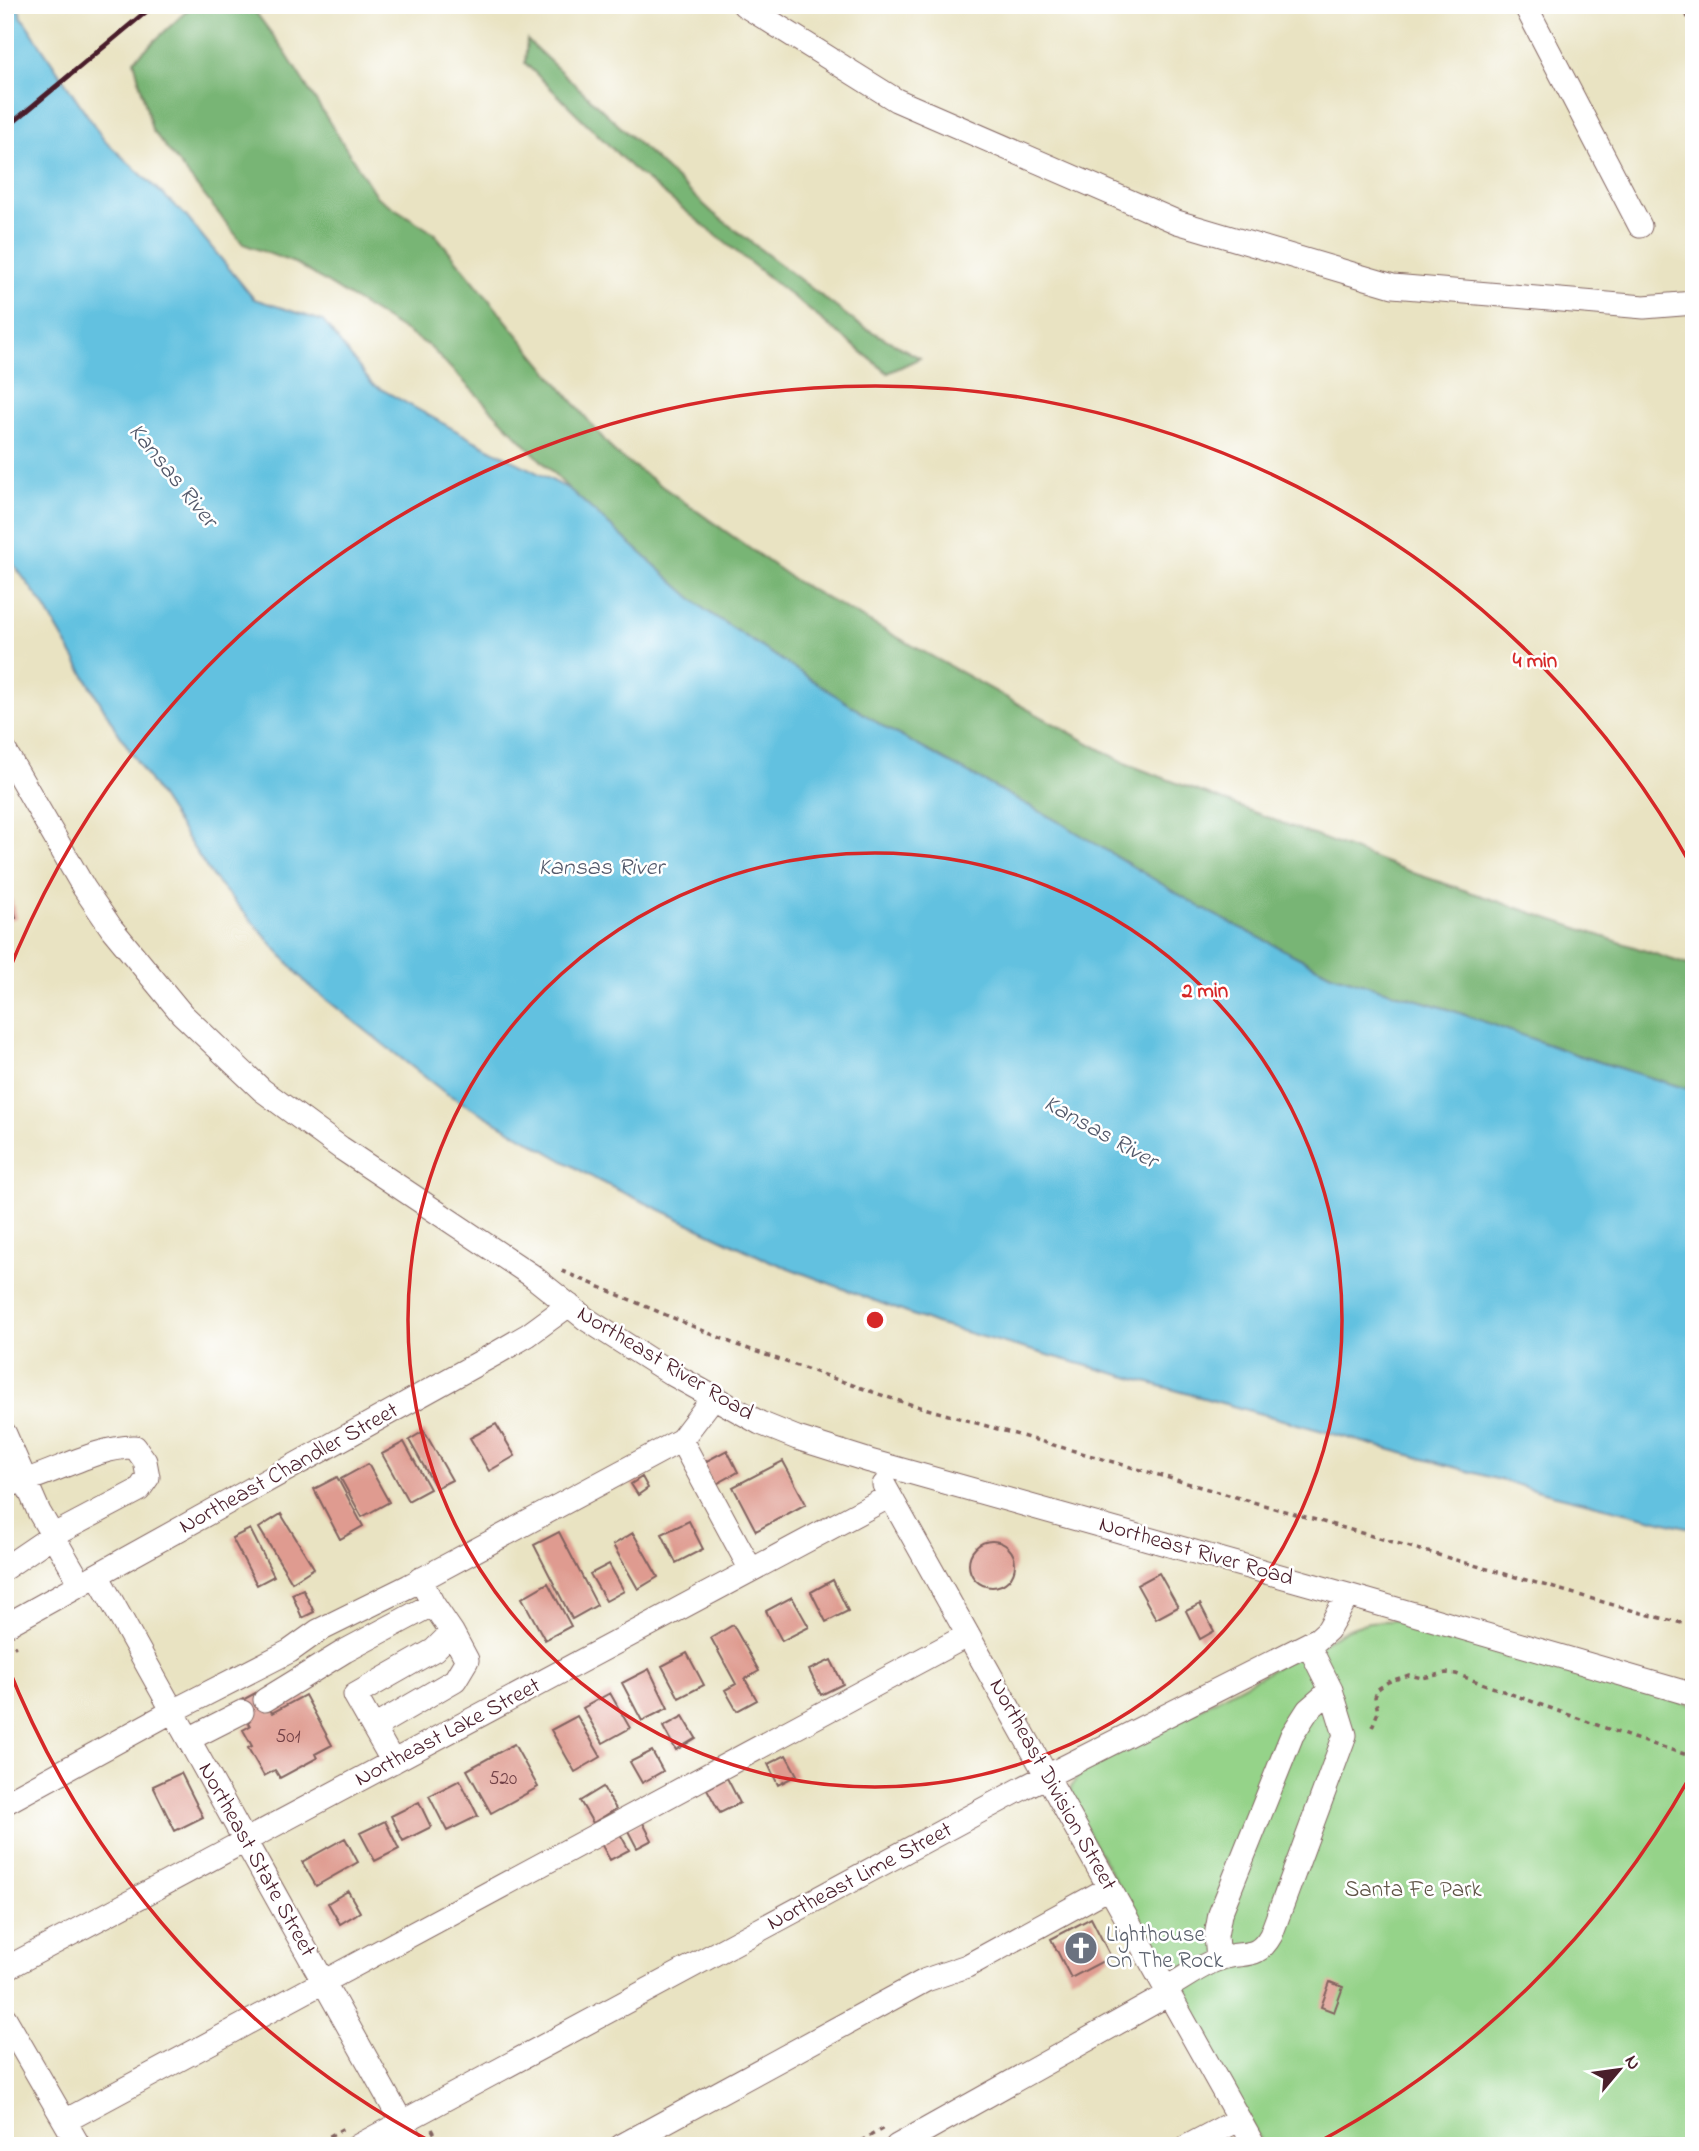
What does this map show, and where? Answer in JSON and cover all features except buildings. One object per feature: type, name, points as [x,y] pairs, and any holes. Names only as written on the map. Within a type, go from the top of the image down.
[{"type":"street","points":[[744,5],[896,100],[1177,222],[1393,286],[1644,307],[1694,303]]},
{"type":"street","points":[[1525,5],[1640,226]]},
{"type":"street","name":"Northeast River Road","points":[[5,751],[13,779],[112,929],[173,1004],[262,1090],[341,1148],[531,1275],[586,1319],[713,1398],[760,1423],[797,1438],[870,1461],[1694,1695]]},
{"type":"street","name":"Northeast Chandler Street","points":[[5,1626],[495,1354],[528,1335],[569,1305]]},
{"type":"street","points":[[5,1803],[173,1711],[290,1651],[318,1631],[681,1440],[713,1398]]},
{"type":"street","name":"Northeast State Street","points":[[5,1434],[16,1484],[52,1536],[89,1579],[173,1711],[415,2146]]},
{"type":"street","points":[[681,1440],[751,1570]]},
{"type":"street","points":[[5,1568],[52,1536],[139,1490],[148,1477],[145,1461],[135,1447],[118,1446],[16,1484]]},
{"type":"street","name":"Northeast Division Street","points":[[870,1461],[1254,2146]]},
{"type":"street","name":"Northeast Lake Street","points":[[5,1969],[890,1496]]},
{"type":"street","points":[[377,1734],[381,1723],[455,1680],[467,1660],[420,1579]]},
{"type":"street","name":"Northeast Lime Street","points":[[358,2146],[1047,1777],[1308,1644],[1328,1630],[1348,1595]]},
{"type":"street","points":[[265,1700],[345,1651],[433,1604]]},
{"type":"street","points":[[393,1762],[355,1695],[434,1650],[452,1632]]},
{"type":"street","points":[[65,2121],[968,1635]]},
{"type":"street","points":[[897,2146],[1218,1959],[1258,1951],[1271,1935],[1345,1735],[1331,1690],[1308,1644]]},
{"type":"street","points":[[1218,1959],[1216,1936],[1220,1914],[1292,1735],[1308,1710],[1331,1690]]},
{"type":"street","points":[[189,1738],[242,1712]]},
{"type":"street","points":[[621,2146],[926,1980],[967,1966],[1109,1888]]},
{"type":"street","points":[[5,2018],[79,2146]]},
{"type":"street","points":[[1188,2146],[1239,2119]]},
{"type":"path","points":[[1681,5],[1694,28]]},
{"type":"path","points":[[560,1270],[737,1345],[896,1400],[1694,1626]]},
{"type":"path","points":[[1372,1727],[1378,1712],[1375,1697],[1378,1689],[1388,1682],[1409,1675],[1422,1678],[1446,1673],[1694,1757]]},
{"type":"path","points":[[431,2126],[441,2146]]},
{"type":"green space","points":[[193,5],[250,5],[281,46],[377,197],[435,234],[615,453],[797,582],[1127,764],[1416,874],[1694,967],[1694,1091],[1580,1056],[1451,1010],[1331,974],[1203,909],[1061,823],[887,729],[705,610],[569,489],[429,346],[297,264],[243,244],[152,130],[134,60]]},
{"type":"green space","points":[[527,40],[713,213],[858,324],[920,358],[888,373],[632,168],[525,63]]},
{"type":"green space","name":"Santa Fe Park","points":[[1398,1620],[1694,1706],[1694,2146],[1263,2146],[1069,1798],[1070,1790],[1083,1771],[1346,1630],[1369,1622]]},
{"type":"water","name":"Kansas River","points":[[5,5],[18,5],[21,16],[104,140],[185,215],[254,299],[323,321],[372,384],[569,489],[705,610],[887,729],[1061,823],[1203,909],[1331,974],[1451,1010],[1580,1056],[1694,1091],[1694,1529],[1540,1491],[936,1324],[765,1259],[599,1181],[444,1092],[308,985],[211,875],[114,726],[43,604],[5,553]]},
{"type":"railway","points":[[5,129],[154,5]]},
{"type":"place","name":"Lighthouse On The Rock","points":[[1081,1948]]}]
